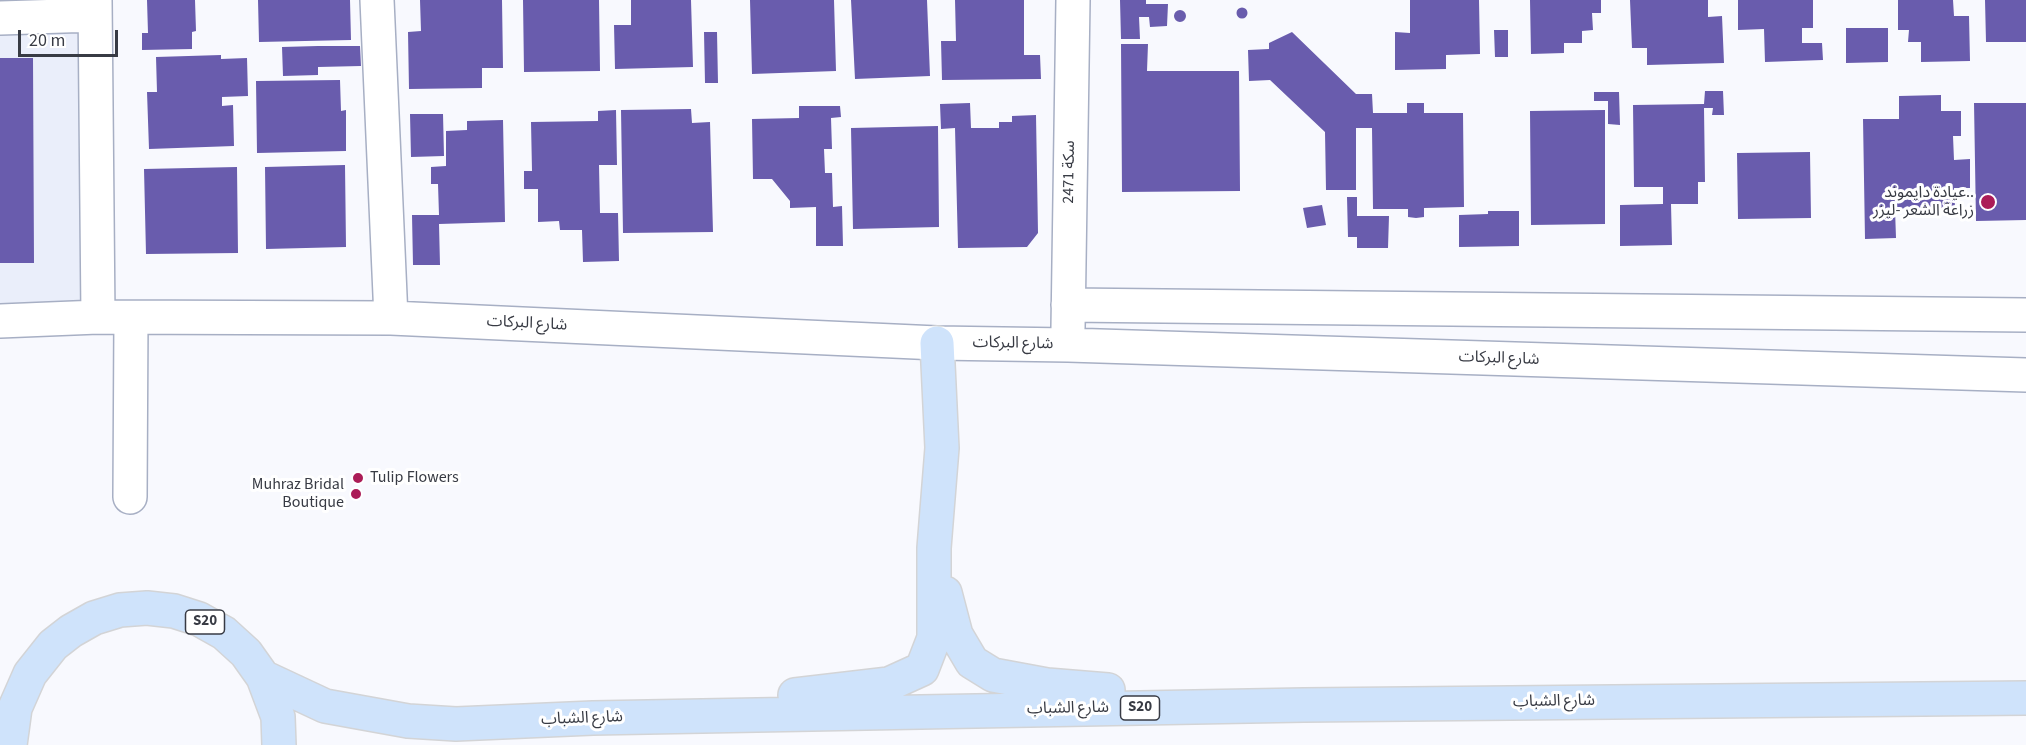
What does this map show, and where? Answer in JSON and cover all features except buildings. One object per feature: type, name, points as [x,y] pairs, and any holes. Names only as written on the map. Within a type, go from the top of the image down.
[{"type":"main road","points":[[593,718],[889,684],[922,669],[934,638],[934,548],[942,448],[937,343]]},
{"type":"main road","points":[[934,548],[956,634],[972,662],[993,675],[1047,685],[1304,705]]},
{"type":"main road","name":"S20","points":[[0,678],[94,618],[120,610],[147,608],[174,611],[200,619],[225,633],[246,653],[263,677],[278,717],[279,745]]},
{"type":"main road","name":"S20","points":[[10,745],[15,708],[30,674],[53,645]]},
{"type":"main road","name":"شارع الشباب","points":[[263,677],[325,706],[408,721],[456,724],[593,718],[1304,705],[2026,698]]},
{"type":"street","points":[[376,0],[391,318]]},
{"type":"street","name":"سكة 2471","points":[[1068,345],[1073,0]]},
{"type":"street","points":[[0,18],[95,7],[98,317]]},
{"type":"street","points":[[1068,305],[2026,315]]},
{"type":"street","name":"شارع البركات","points":[[0,321],[98,317],[391,318],[937,343],[1068,345],[2026,375]]},
{"type":"street","points":[[130,497],[131,318]]},
{"type":"shaded area","points":[[0,0],[95,0],[98,317],[0,322]]},
{"type":"place","name":"عيادة دايموند.. زراعة الشعر -ليزر","points":[[1988,202]]},
{"type":"place","name":"Tulip Flowers","points":[[358,478]]},
{"type":"place","name":"Muhraz Bridal Boutique","points":[[356,494]]}]
